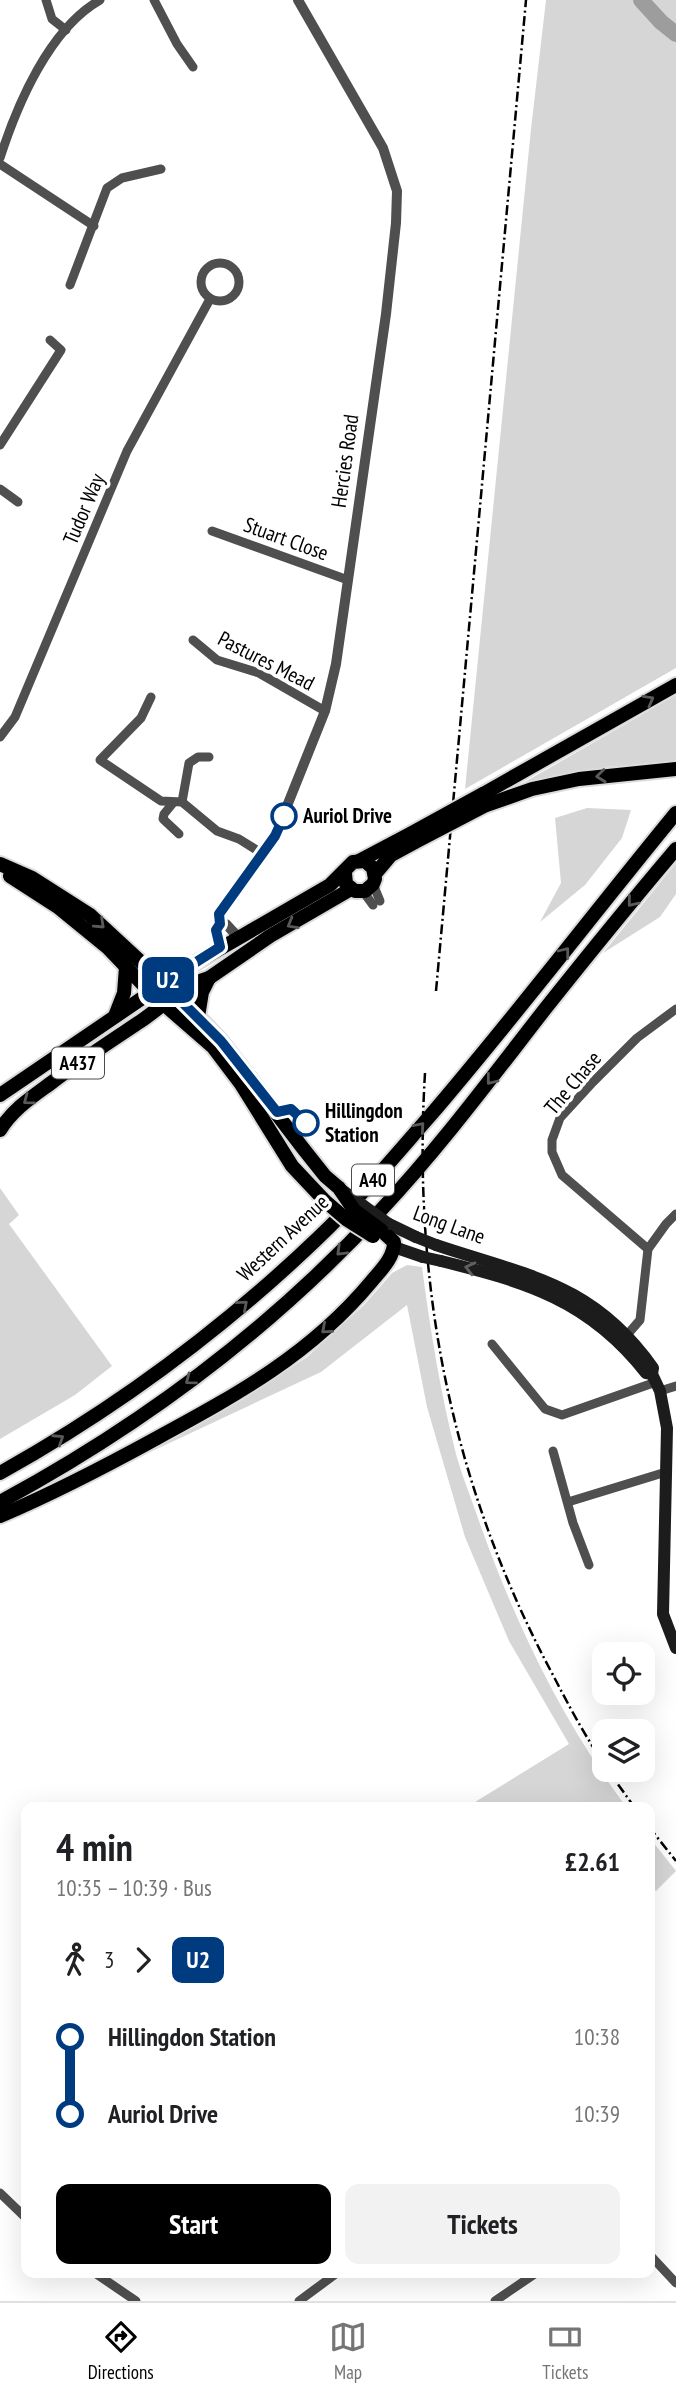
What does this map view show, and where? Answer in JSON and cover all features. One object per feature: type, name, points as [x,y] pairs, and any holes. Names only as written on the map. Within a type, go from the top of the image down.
[{"type":"main road","points":[[151,993],[220,947],[312,897],[345,873],[348,867],[414,837],[483,800],[676,685]]},
{"type":"main road","points":[[483,800],[579,779],[673,770]]},
{"type":"main road","name":"Western Avenue","points":[[0,1473],[52,1444],[144,1382],[225,1320],[318,1238],[382,1171],[475,1062],[676,813]]},
{"type":"main road","points":[[345,873],[346,884],[355,890],[365,891],[391,855],[414,837]]},
{"type":"main road","name":"A40","points":[[0,1502],[95,1447],[181,1388],[263,1322],[345,1247],[450,1131],[676,849]]},
{"type":"main road","points":[[359,861],[370,864],[374,879]]},
{"type":"main road","name":"Long Lane","points":[[0,866],[58,907],[107,947],[151,993],[169,999],[198,1017],[221,1041],[354,1210],[381,1230]]},
{"type":"main road","name":"Long Lane","points":[[0,866],[32,878],[89,915],[163,983],[169,999],[213,1047],[241,1084],[292,1166],[309,1187],[346,1219],[416,1237],[508,1266],[551,1283],[599,1311],[627,1335],[653,1368],[667,1428],[663,1614],[676,1648]]},
{"type":"main road","points":[[169,999],[198,981],[209,978],[270,936],[355,890]]},
{"type":"main road","points":[[115,1016],[124,993],[126,967]]},
{"type":"main road","points":[[198,1017],[202,992],[209,978]]},
{"type":"main road","name":"A437","points":[[0,1095],[151,993]]},
{"type":"main road","name":"A437","points":[[0,1130],[14,1110],[169,999]]},
{"type":"main road","points":[[0,1517],[101,1468],[239,1393],[277,1369],[344,1313],[388,1262],[394,1247],[392,1238],[381,1230]]},
{"type":"main road","name":"Long Lane","points":[[394,1247],[527,1285],[570,1306],[609,1332],[656,1383]]},
{"type":"street","points":[[46,0],[52,19],[66,30]]},
{"type":"street","points":[[0,158],[12,122],[35,76],[66,30],[100,0]]},
{"type":"street","points":[[154,0],[177,44],[193,67]]},
{"type":"street","name":"Hercies Road","points":[[220,947],[216,930],[220,924],[219,914],[279,828],[325,711],[336,664],[386,314],[396,223],[397,191],[383,148],[298,0]]},
{"type":"street","points":[[0,164],[94,226]]},
{"type":"street","points":[[70,285],[107,188],[122,178],[161,169]]},
{"type":"street","points":[[225,262],[232,265],[240,282],[234,296],[223,301],[210,299],[201,287],[203,272],[214,263],[225,262]]},
{"type":"street","name":"Tudor Way","points":[[0,737],[15,717],[127,450],[210,299]]},
{"type":"street","points":[[0,445],[61,350],[50,341]]},
{"type":"street","points":[[0,489],[18,502]]},
{"type":"street","name":"Stuart Close","points":[[212,531],[348,580]]},
{"type":"street","name":"Pastures Mead","points":[[193,640],[217,660],[259,673],[325,711]]},
{"type":"street","points":[[151,697],[141,718],[100,760],[161,801],[178,802],[217,831],[239,839],[263,854]]},
{"type":"street","points":[[179,834],[163,819],[164,814],[178,802],[189,763],[198,757],[209,757]]},
{"type":"street","points":[[355,890],[376,903],[374,879]]},
{"type":"street","points":[[220,924],[226,924],[238,937]]},
{"type":"street","name":"The Chase","points":[[648,1249],[562,1175],[552,1152],[552,1140],[560,1118],[593,1082],[637,1038],[676,1009]]},
{"type":"street","points":[[627,1335],[640,1320],[648,1249],[676,1214]]},
{"type":"street","points":[[492,1344],[545,1409],[562,1415],[656,1383],[676,1386]]},
{"type":"street","points":[[553,1451],[573,1523],[589,1565]]},
{"type":"street","points":[[568,1502],[666,1472]]},
{"type":"street","points":[[0,2193],[21,2213]]},
{"type":"street","points":[[655,2260],[676,2283]]},
{"type":"street","points":[[102,2278],[136,2301]]},
{"type":"street","points":[[299,2301],[330,2278]]},
{"type":"street","points":[[495,2301],[529,2278]]},
{"type":"shaded area","points":[[546,0],[676,0],[676,668],[465,789],[531,129]]},
{"type":"shaded area","points":[[676,695],[676,761],[607,767],[523,783]]},
{"type":"shaded area","points":[[587,808],[631,810],[622,838],[585,885],[540,922],[561,883],[555,818]]},
{"type":"shaded area","points":[[676,863],[676,894],[660,917],[603,953]]},
{"type":"shaded area","points":[[0,1188],[19,1215],[9,1224],[112,1366],[75,1395],[0,1439]]},
{"type":"shaded area","points":[[407,1265],[422,1267],[436,1359],[455,1450],[493,1559],[542,1670],[592,1757],[592,1782],[608,1782],[623,1802],[475,1802],[569,1744],[509,1641],[465,1537],[427,1407],[407,1305],[321,1372],[101,1475],[244,1399],[307,1357],[363,1306],[392,1273]]},
{"type":"shaded area","points":[[655,1845],[676,1871],[655,1890]]},
{"type":"waterway","points":[[641,0],[676,34]]},
{"type":"railway","points":[[436,991],[526,0]]},
{"type":"railway","points":[[425,1073],[425,1231],[433,1308],[446,1384],[465,1459],[489,1533],[519,1605],[565,1699],[592,1745]]},
{"type":"railway","points":[[616,1782],[631,1802]]},
{"type":"railway","points":[[655,1835],[676,1861]]},
{"type":"bus line","name":"U2","points":[[284,816],[275,836],[250,874],[219,914],[220,924],[216,930],[220,947],[163,983],[221,1041],[277,1112],[291,1109],[306,1123]]},
{"type":"place","name":"Auriol Drive","points":[[284,816]]},
{"type":"place","name":"Hillingdon Station","points":[[306,1123]]}]
